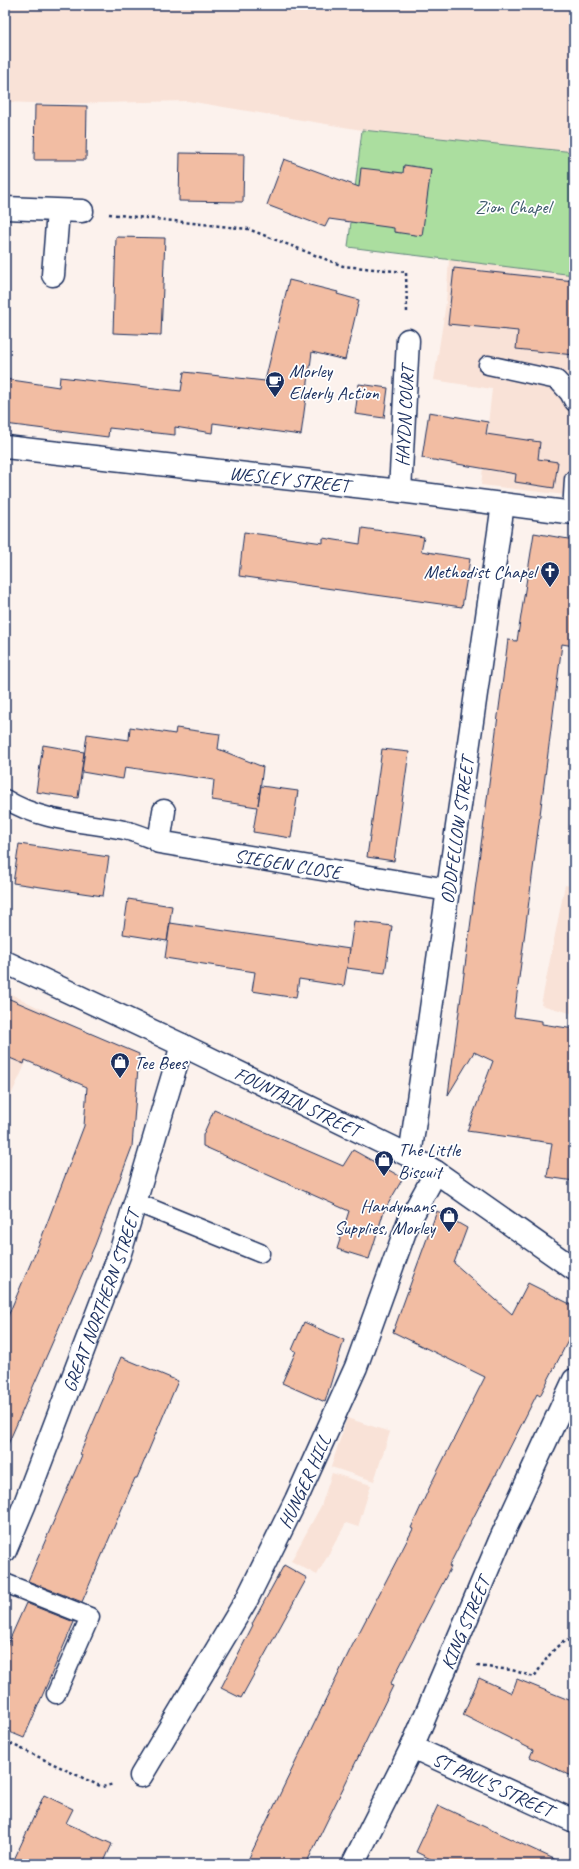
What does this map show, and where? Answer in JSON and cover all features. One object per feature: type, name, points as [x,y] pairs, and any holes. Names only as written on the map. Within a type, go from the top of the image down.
[{"type":"street","points":[[5,208],[82,211]]},
{"type":"street","points":[[54,275],[58,210]]},
{"type":"street","name":"HAYDN COURT","points":[[400,491],[408,340]]},
{"type":"street","name":"WESLEY STREET","points":[[5,446],[400,491],[573,513]]},
{"type":"street","name":"ODDFELLOW STREET","points":[[410,1156],[503,504]]},
{"type":"street","points":[[159,842],[164,811]]},
{"type":"street","name":"SIEGEN CLOSE","points":[[159,842],[448,890]]},
{"type":"street","name":"FOUNTAIN STREET","points":[[5,962],[182,1045],[410,1156],[436,1172],[574,1269]]},
{"type":"street","name":"GREAT NORTHERN STREET","points":[[5,1551],[24,1506],[120,1253],[182,1045]]},
{"type":"street","name":"HUNGER HILL","points":[[141,1776],[247,1599],[296,1500],[356,1367],[408,1223],[436,1172]]},
{"type":"street","name":"KING STREET","points":[[353,1864],[412,1747],[501,1538],[568,1408],[574,1380]]},
{"type":"street","name":"ST PAUL'S STREET","points":[[412,1747],[574,1821]]},
{"type":"lane","points":[[488,365],[557,380],[569,393],[574,402]]},
{"type":"lane","points":[[573,513],[574,479]]},
{"type":"lane","points":[[5,799],[16,806],[44,817],[125,830],[159,842]]},
{"type":"lane","points":[[135,1202],[260,1253]]},
{"type":"lane","points":[[5,1583],[90,1617],[56,1694]]},
{"type":"path","points":[[82,211],[248,229],[343,266],[406,272],[408,340]]},
{"type":"path","points":[[444,1670],[474,1666],[512,1670],[534,1677],[560,1643],[571,1640],[574,1641]]},
{"type":"path","points":[[5,1741],[102,1787],[141,1776]]},
{"type":"shaded area","points":[[5,5],[574,5],[574,152],[362,130],[188,101],[57,104],[5,102]]},
{"type":"shaded area","points":[[449,259],[574,275],[574,496],[481,485],[492,389],[434,380],[446,303]]},
{"type":"shaded area","points":[[565,885],[574,887],[574,1014],[541,1005]]},
{"type":"shaded area","points":[[5,991],[49,1013],[5,1108]]},
{"type":"shaded area","points":[[347,1418],[390,1432],[374,1481],[331,1467]]},
{"type":"shaded area","points":[[332,1473],[371,1485],[358,1527],[346,1523],[317,1575],[291,1561],[321,1506]]},
{"type":"green space","name":"Zion Chapel","points":[[362,130],[574,152],[574,275],[348,247]]},
{"type":"building","points":[[35,105],[87,106],[86,160],[34,160]]},
{"type":"building","points":[[180,153],[244,154],[243,202],[179,201]]},
{"type":"building","points":[[284,159],[359,187],[361,168],[403,173],[404,165],[431,169],[422,236],[394,232],[394,228],[329,219],[325,227],[267,205]]},
{"type":"building","points":[[116,237],[165,238],[161,335],[113,333]]},
{"type":"building","points":[[454,268],[574,281],[574,355],[516,349],[518,331],[448,324]]},
{"type":"building","points":[[289,280],[338,292],[337,294],[359,300],[345,360],[312,352],[301,435],[213,423],[212,433],[175,427],[175,435],[109,428],[108,437],[5,424],[5,379],[59,387],[60,377],[181,391],[184,372],[265,381]]},
{"type":"building","points":[[359,384],[388,388],[384,418],[355,414]]},
{"type":"building","points":[[429,412],[488,422],[486,434],[540,442],[538,459],[558,462],[554,488],[515,482],[516,474],[422,458]]},
{"type":"building","points":[[362,528],[424,537],[421,551],[470,559],[462,607],[239,576],[244,532],[323,543],[323,538],[360,544]]},
{"type":"building","points":[[534,533],[574,540],[574,646],[562,644],[514,1017],[542,1021],[542,1024],[574,1029],[574,1181],[547,1177],[552,1143],[467,1131],[493,1061],[474,1052],[448,1095],[508,640],[517,641]]},
{"type":"building","points":[[130,727],[175,734],[176,728],[220,734],[218,749],[263,767],[258,805],[261,786],[298,791],[291,838],[253,832],[257,807],[212,800],[214,780],[125,767],[123,779],[82,772],[87,734],[129,740]]},
{"type":"building","points":[[43,745],[84,752],[78,798],[36,792]]},
{"type":"building","points":[[382,749],[409,752],[394,861],[367,857]]},
{"type":"building","points":[[19,844],[109,857],[103,896],[13,883]]},
{"type":"building","points":[[128,899],[172,906],[167,941],[123,934]]},
{"type":"building","points":[[354,921],[392,926],[385,973],[347,968]]},
{"type":"building","points":[[170,923],[350,949],[344,986],[299,979],[296,998],[252,991],[255,972],[165,958]]},
{"type":"building","points":[[5,997],[139,1054],[132,1147],[95,1245],[5,1451],[5,1323],[41,1239],[84,1126],[87,1087],[25,1060],[24,1064],[5,1056]]},
{"type":"building","points":[[214,1110],[343,1166],[353,1150],[403,1178],[384,1211],[369,1259],[337,1249],[349,1211],[203,1146],[203,1135]]},
{"type":"building","points":[[437,1211],[467,1228],[454,1263],[512,1314],[528,1283],[574,1306],[574,1329],[540,1396],[537,1394],[468,1528],[449,1566],[451,1567],[390,1685],[393,1686],[306,1864],[246,1864],[350,1650],[413,1529],[411,1528],[432,1482],[485,1377],[393,1332]]},
{"type":"building","points":[[304,1322],[344,1340],[325,1402],[282,1383],[296,1351],[292,1350]]},
{"type":"building","points":[[121,1357],[178,1381],[82,1602],[28,1581],[82,1455],[80,1454]]},
{"type":"building","points":[[284,1565],[307,1578],[241,1698],[221,1688],[253,1625],[252,1624]]},
{"type":"building","points":[[26,1603],[74,1622],[24,1738],[5,1730],[5,1650]]},
{"type":"building","points":[[479,1678],[512,1693],[517,1679],[574,1702],[574,1777],[530,1757],[533,1750],[463,1715]]},
{"type":"building","points":[[44,1795],[73,1809],[66,1823],[112,1844],[103,1864],[12,1864]]},
{"type":"building","points":[[438,1805],[565,1864],[441,1864],[416,1852]]},
{"type":"place","name":"Morley Elderly Action","points":[[275,398]]},
{"type":"place","name":"Methodist Chapel","points":[[550,588]]},
{"type":"place","name":"Tee Bees","points":[[120,1079]]},
{"type":"place","name":"The Little Biscuit","points":[[384,1177]]},
{"type":"place","name":"Handymans Supplies, Morley","points":[[449,1233]]}]
